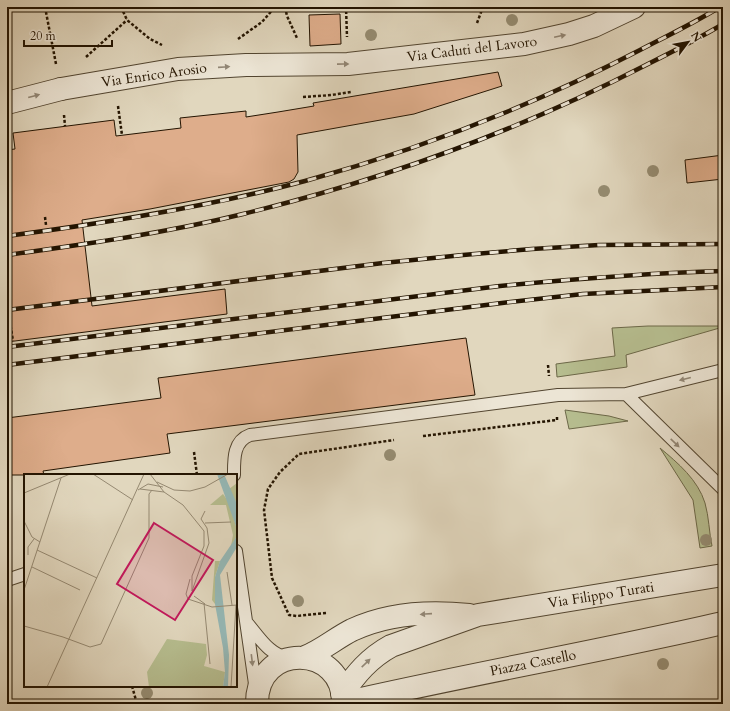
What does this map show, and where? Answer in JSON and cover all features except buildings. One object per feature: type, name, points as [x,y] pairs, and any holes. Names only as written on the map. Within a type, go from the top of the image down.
[{"type":"street","name":"Via Caduti del Lavoro","points":[[304,64],[348,64],[524,44],[582,30],[601,23],[634,7]]},
{"type":"street","name":"Via Enrico Arosio","points":[[7,103],[61,89],[178,69],[246,65],[304,64]]},
{"type":"street","name":"Via Filippo Turati","points":[[342,700],[362,667],[380,652],[391,646],[478,615],[723,575]]},
{"type":"street","name":"Via Filippo Turati","points":[[257,701],[260,683],[267,671],[281,661],[297,658],[376,620],[425,613],[478,615]]},
{"type":"street","name":"Piazza Castello","points":[[342,700],[396,691],[659,638],[723,623]]},
{"type":"street","points":[[297,658],[317,661],[332,671],[338,681],[342,700]]},
{"type":"lane","points":[[234,474],[237,446],[242,439],[250,435],[558,395],[626,394],[723,370]]},
{"type":"lane","points":[[626,394],[723,489]]},
{"type":"lane","points":[[237,559],[257,701]]},
{"type":"lane","points":[[7,580],[24,574]]},
{"type":"lane","points":[[246,622],[270,650],[283,658],[297,658]]},
{"type":"path","points":[[45,7],[56,66]]},
{"type":"path","points":[[121,7],[127,20],[150,39],[164,46]]},
{"type":"path","points":[[232,42],[262,22],[275,7]]},
{"type":"path","points":[[285,7],[287,16],[298,40]]},
{"type":"path","points":[[305,10],[346,7],[348,64]]},
{"type":"path","points":[[82,60],[127,20]]},
{"type":"path","points":[[118,106],[122,135]]},
{"type":"path","points":[[64,113],[65,126]]},
{"type":"path","points":[[45,217],[46,224]]},
{"type":"path","points":[[9,316],[13,341]]},
{"type":"path","points":[[548,365],[549,374]]},
{"type":"path","points":[[417,437],[557,420],[556,414]]},
{"type":"path","points":[[289,615],[272,578],[264,510],[268,489],[280,472],[298,454],[395,440]]},
{"type":"path","points":[[194,452],[197,474]]},
{"type":"path","points":[[132,687],[137,704]]},
{"type":"green space","points":[[648,326],[723,327],[626,355],[627,367],[557,377],[556,364],[615,356],[612,328]]},
{"type":"green space","points":[[565,410],[609,416],[628,421],[569,429]]},
{"type":"green space","points":[[660,448],[687,472],[698,487],[705,503],[712,546],[700,548],[693,500]]},
{"type":"railway","points":[[7,236],[120,220],[232,199],[305,181],[391,155],[476,124],[559,89],[640,50],[720,7]]},
{"type":"railway","points":[[7,255],[126,238],[185,227],[295,201],[347,186],[449,152],[549,111],[598,89],[695,40],[723,24]]},
{"type":"railway","points":[[7,310],[383,263],[463,255],[599,245],[723,244]]},
{"type":"railway","points":[[7,347],[500,286],[667,273],[723,271]]},
{"type":"railway","points":[[7,365],[583,294],[723,287]]}]
